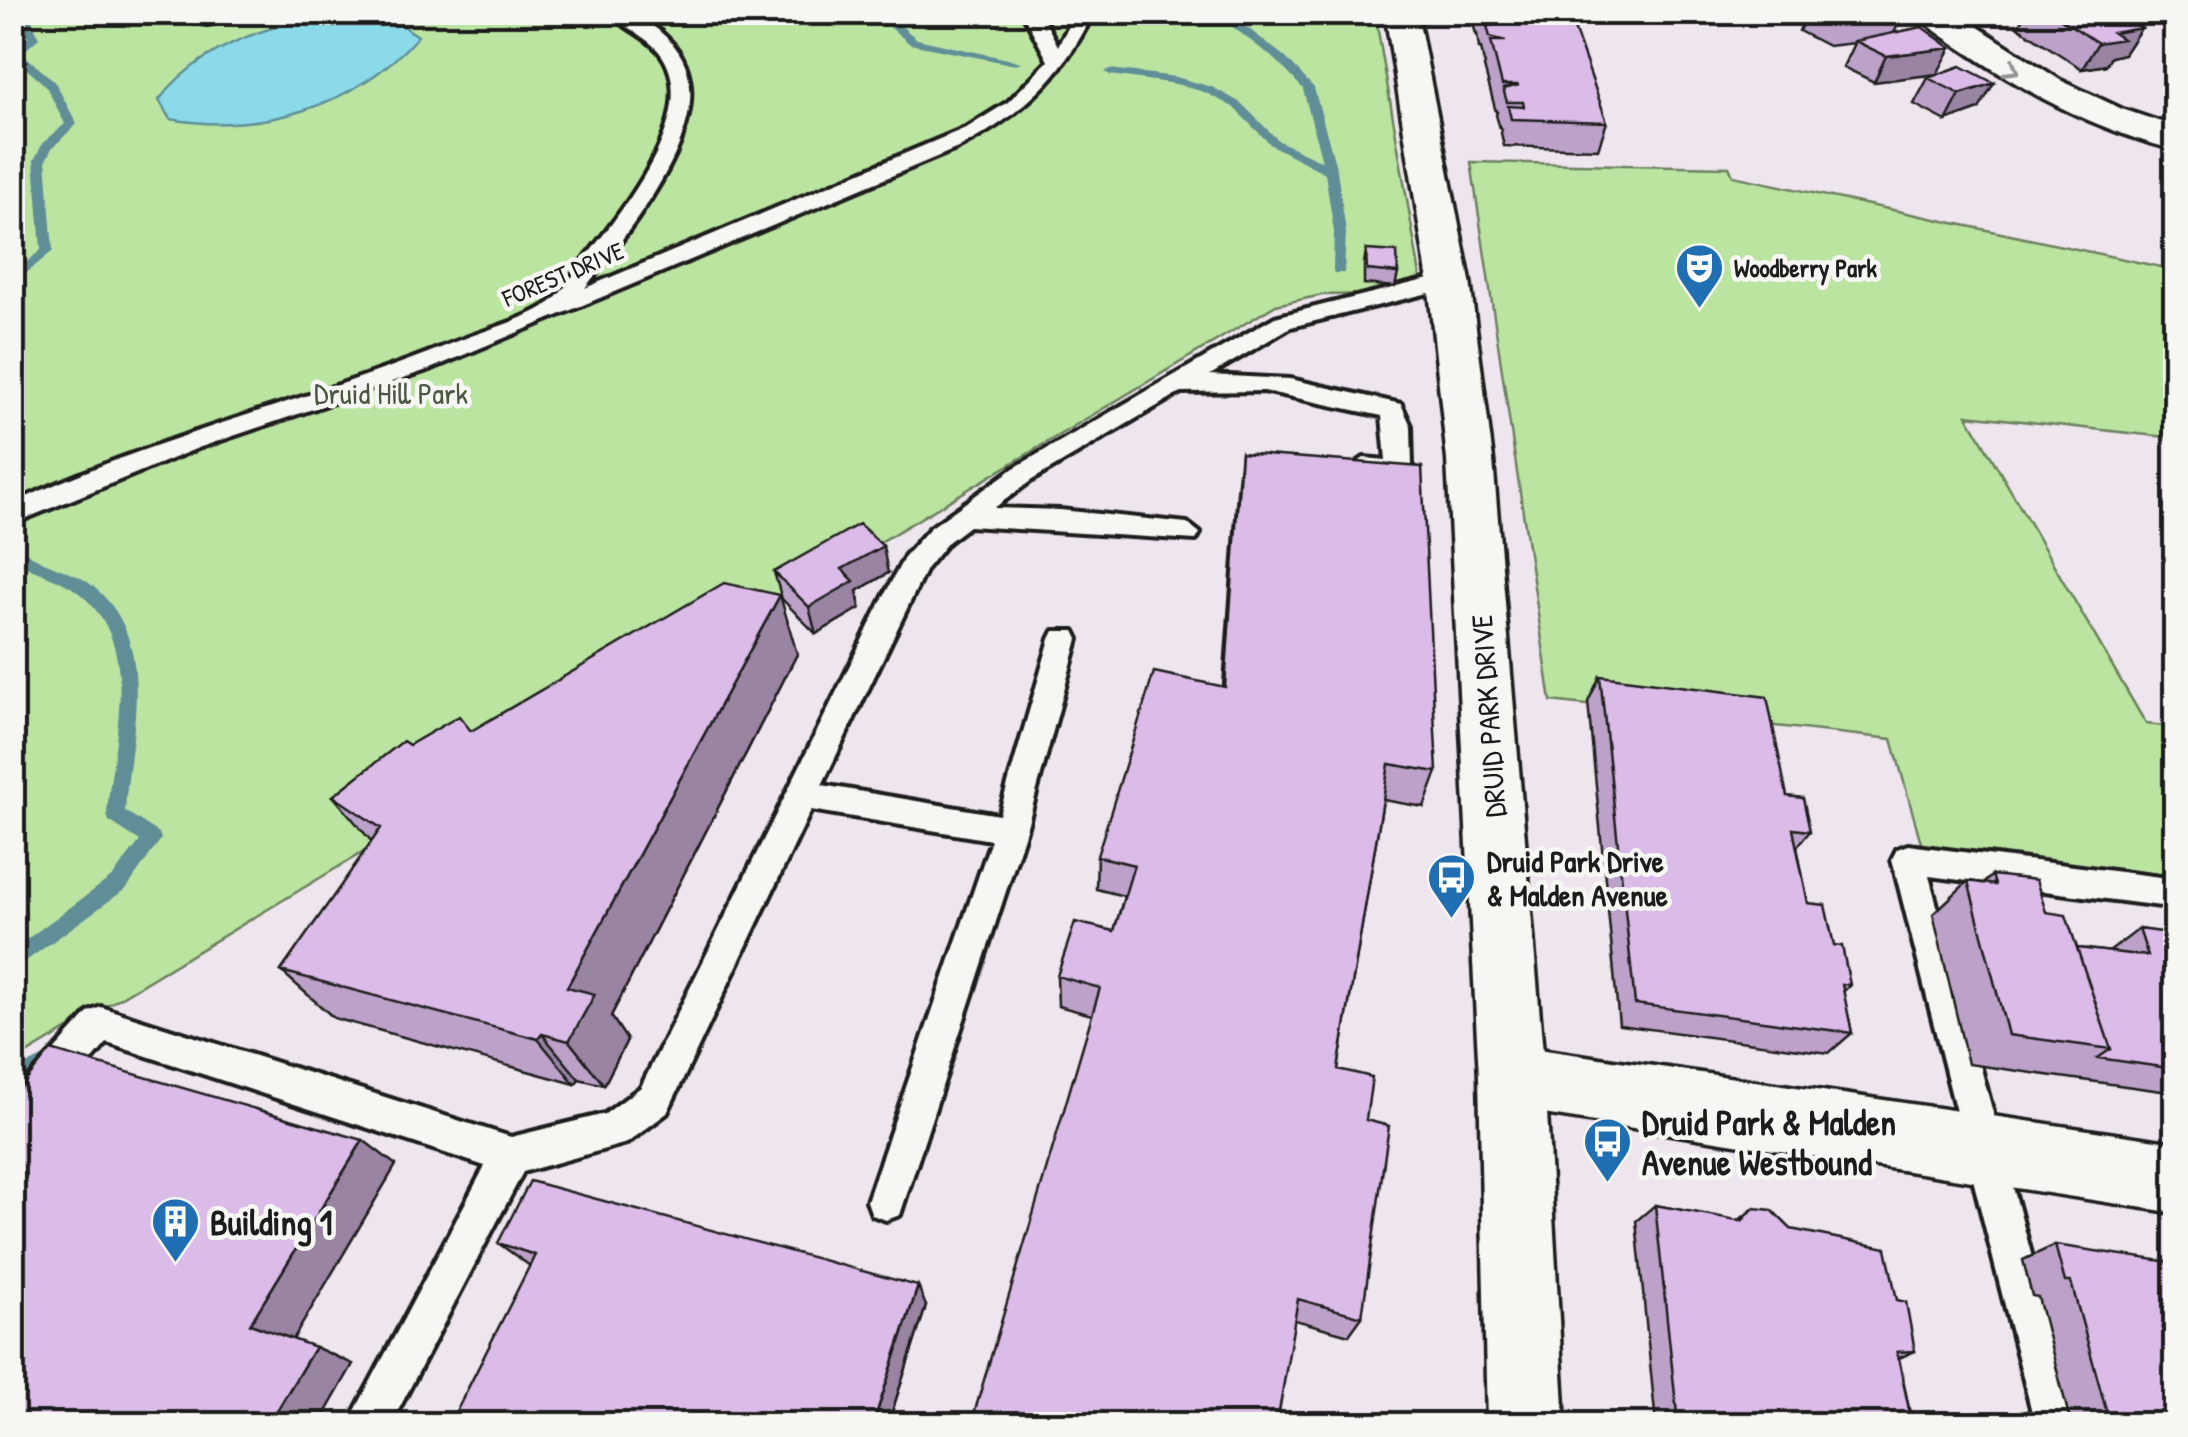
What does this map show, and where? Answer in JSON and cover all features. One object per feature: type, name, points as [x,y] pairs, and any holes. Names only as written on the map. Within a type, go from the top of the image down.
[{"type":"main road","name":"DRUID PARK DRIVE","points":[[1400,12],[1449,280],[1470,460],[1512,1077],[1526,1424]]},
{"type":"main road","points":[[1933,12],[1998,61],[2073,103],[2176,139]]},
{"type":"main road","points":[[1512,1077],[2176,1178]]},
{"type":"lane","points":[[149,12],[207,19],[257,12]]},
{"type":"lane","points":[[561,305],[664,156],[678,120],[682,82],[671,53],[650,32],[616,12]]},
{"type":"lane","points":[[1031,12],[1056,58]]},
{"type":"lane","name":"FOREST DRIVE","points":[[12,515],[66,489],[422,364],[1000,120],[1029,99],[1050,74],[1085,12]]},
{"type":"lane","points":[[12,1125],[101,1024],[510,1156],[614,1130],[654,1100],[915,563],[938,535],[1023,474],[1283,322],[1449,280]]},
{"type":"lane","points":[[1168,389],[1245,380],[1392,410],[1399,426],[1398,466],[1394,470],[1340,465]]},
{"type":"lane","points":[[964,517],[1060,518],[1187,533]]},
{"type":"lane","points":[[886,1202],[1010,830],[1064,639]]},
{"type":"lane","points":[[802,795],[1010,830]]},
{"type":"lane","points":[[2056,1424],[1908,859],[2176,894]]},
{"type":"lane","points":[[369,1424],[510,1156]]},
{"type":"green space","name":"Druid Hill Park","points":[[13,13],[1375,13],[1423,293],[1322,295],[1276,305],[13,1062]]},
{"type":"green space","name":"Woodberry Park","points":[[1471,162],[1729,167],[1733,176],[2175,270],[2175,438],[1967,415],[2146,724],[2175,727],[2175,882],[1925,857],[1892,739],[1551,701]]},
{"type":"water","points":[[348,13],[391,18],[418,36],[366,81],[305,110],[239,123],[204,123],[170,119],[159,100],[197,63],[244,38],[296,22]]},
{"type":"building","points":[[1483,12],[1549,12],[1554,27],[1574,28],[1607,122],[1511,119],[1508,106],[1524,107],[1523,102],[1507,102],[1503,89],[1519,85],[1502,85],[1491,41],[1506,41],[1490,37],[1487,26],[1501,23],[1486,22]]},
{"type":"building","points":[[1825,12],[1902,12],[1903,14],[1839,20]]},
{"type":"building","points":[[2050,12],[2120,12],[2116,13],[2141,28],[2113,33],[2122,39],[2098,43]]},
{"type":"building","points":[[1922,27],[1951,48],[1886,56],[1855,41]]},
{"type":"building","points":[[1961,66],[1994,83],[1960,94],[1928,78]]},
{"type":"building","points":[[1366,250],[1397,252],[1398,273],[1367,270]]},
{"type":"building","points":[[1241,453],[1422,467],[1437,772],[1389,764],[1338,1069],[1372,1077],[1366,1120],[1389,1126],[1362,1317],[1298,1299],[1277,1424],[971,1424],[1100,988],[1057,976],[1075,922],[1114,931],[1134,865],[1097,856],[1154,672],[1225,687]]},
{"type":"building","points":[[859,524],[883,546],[842,569],[854,581],[809,607],[774,572]]},
{"type":"building","points":[[724,583],[780,595],[567,987],[595,994],[569,1041],[542,1034],[538,1039],[281,971],[381,828],[333,796],[403,741],[409,745],[459,716],[471,731]]},
{"type":"building","points":[[1600,676],[1767,697],[1787,796],[1803,798],[1810,831],[1793,829],[1808,903],[1825,905],[1834,945],[1842,946],[1850,985],[1842,984],[1852,1033],[1635,1004]]},
{"type":"building","points":[[1992,875],[2036,880],[2046,912],[2066,915],[2111,1049],[2008,1035],[1968,881],[1995,885]]},
{"type":"building","points":[[2139,929],[2176,934],[2176,1069],[2098,1058],[2111,1049],[2077,948],[2148,956]]},
{"type":"building","name":"Building 1","points":[[51,1050],[363,1140],[250,1324],[315,1347],[269,1424],[12,1424],[12,1098]]},
{"type":"building","points":[[530,1181],[918,1286],[873,1424],[450,1424],[535,1255],[498,1243]]},
{"type":"building","points":[[1655,1205],[1742,1221],[1754,1208],[1772,1210],[1791,1229],[1886,1248],[1897,1300],[1906,1302],[1915,1351],[1897,1352],[1912,1424],[1678,1424]]},
{"type":"building","points":[[2055,1245],[2176,1263],[2176,1424],[2110,1424],[2071,1282],[2065,1282]]},
{"type":"waterway","points":[[12,281],[47,251],[40,160],[48,145],[71,124],[51,84],[15,53],[34,38],[24,12]]},
{"type":"waterway","points":[[877,12],[914,42],[1016,62]]},
{"type":"waterway","points":[[1227,12],[1225,16],[1281,59],[1308,88],[1331,171]]},
{"type":"waterway","points":[[1110,72],[1176,80],[1208,89],[1237,105],[1275,143],[1331,171]]},
{"type":"waterway","points":[[1331,171],[1340,232],[1339,270]]},
{"type":"waterway","points":[[12,551],[87,590],[109,614],[121,640],[128,696],[116,815],[152,839],[120,882],[12,962]]},
{"type":"waterway","points":[[12,1083],[54,1061]]},
{"type":"place","name":"Woodberry Park","points":[[1699,310]]},
{"type":"place","name":"Druid Park Drive & Malden Avenue","points":[[1452,920]]},
{"type":"place","name":"Druid Park & Malden Avenue Westbound","points":[[1607,1184]]},
{"type":"place","name":"Building 1","points":[[175,1264]]}]
